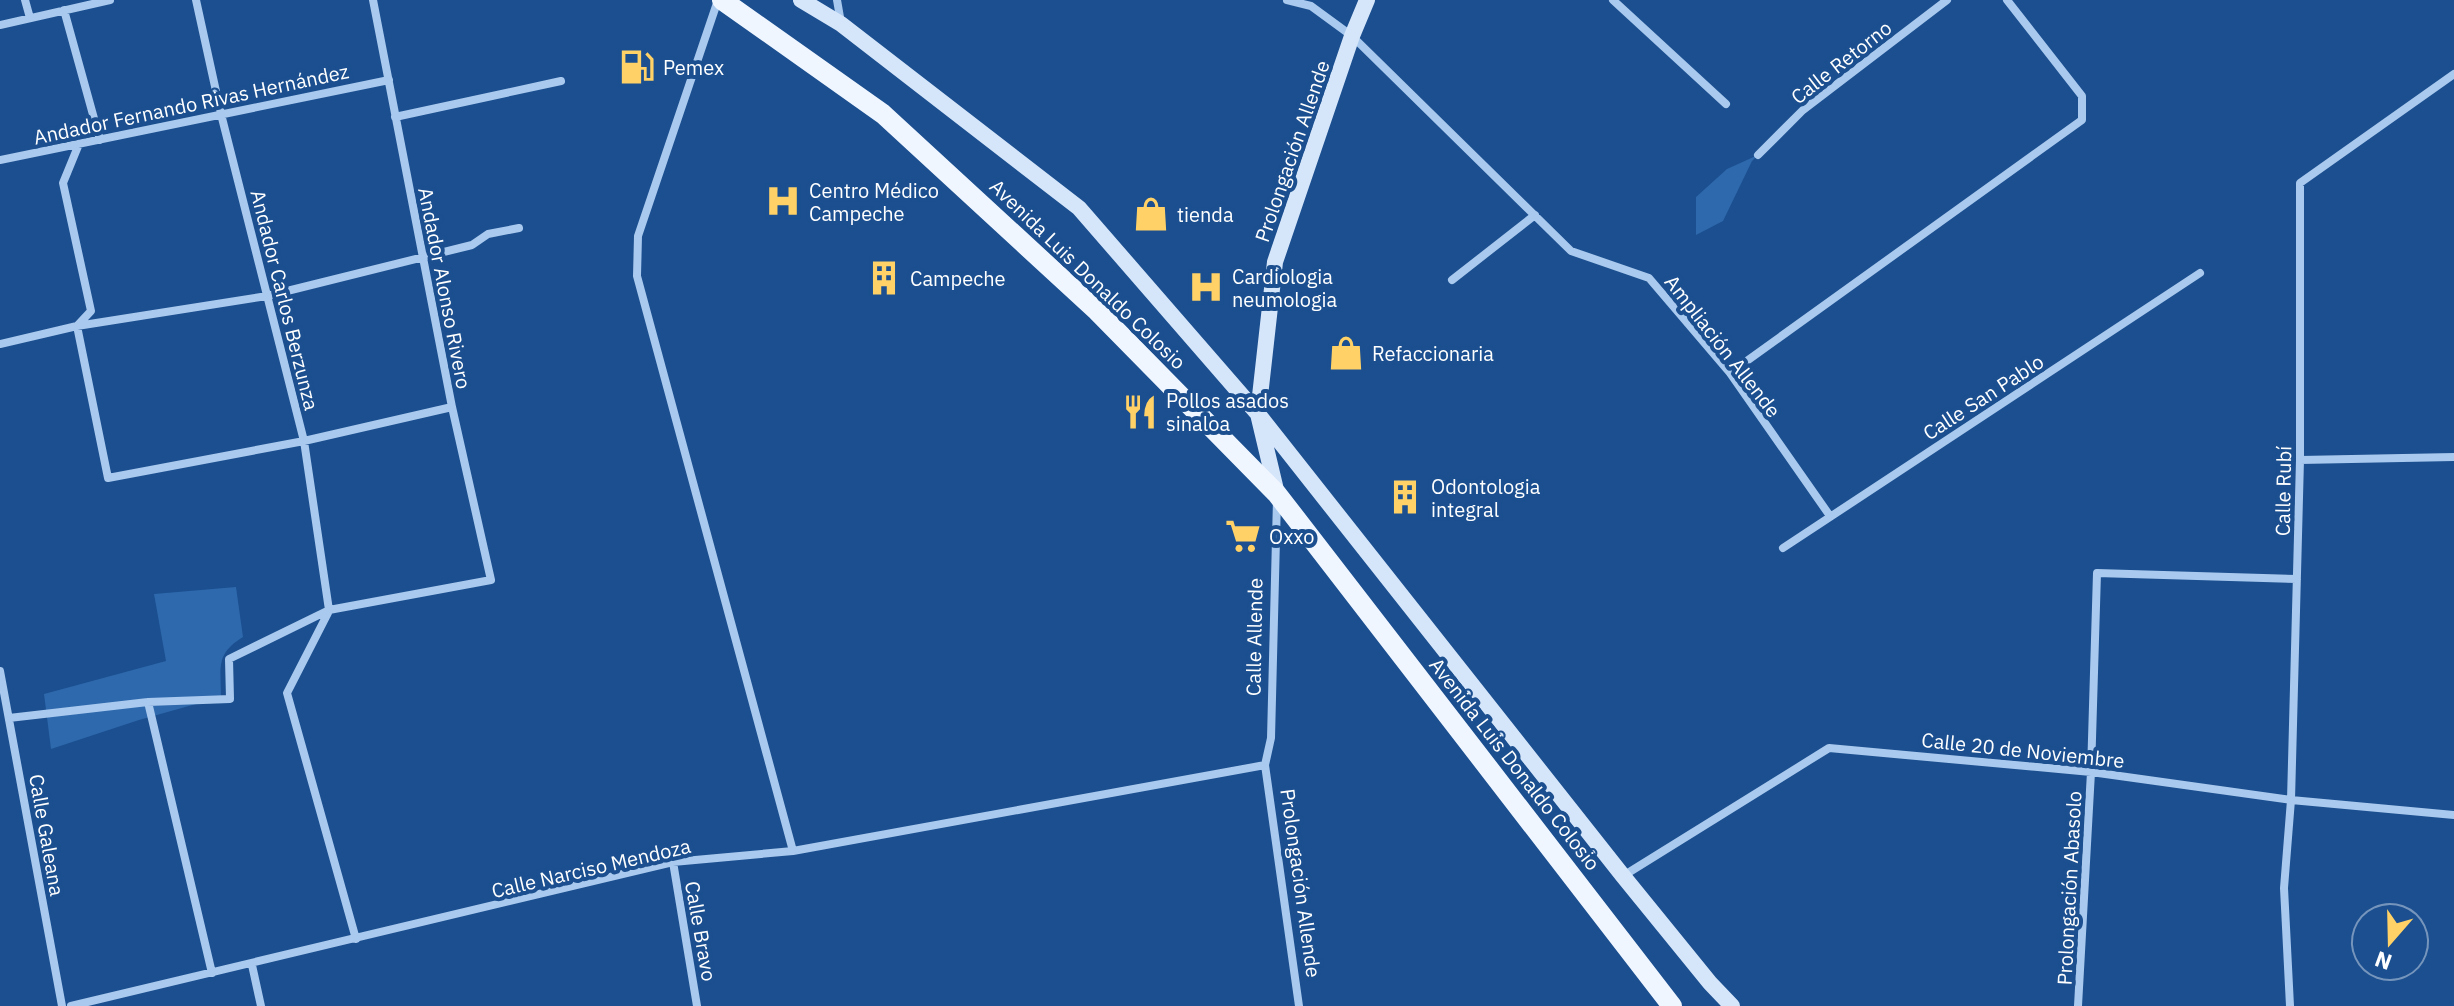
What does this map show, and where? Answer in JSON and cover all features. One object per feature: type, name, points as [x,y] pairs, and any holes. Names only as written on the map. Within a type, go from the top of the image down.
[{"type":"main road","name":"Avenida Luis Donaldo Colosio","points":[[720,0],[883,114],[1097,311],[1277,494],[1672,1006]]},
{"type":"main road","name":"Avenida Luis Donaldo Colosio","points":[[801,0],[841,24],[1079,208],[1258,414],[1623,876],[1732,1006]]},
{"type":"main road","name":"Prolongación Allende","points":[[1258,414],[1275,262],[1367,0]]},
{"type":"main road","name":"Calle Allende","points":[[1258,414],[1277,494]]},
{"type":"street","points":[[25,0],[30,18]]},
{"type":"street","points":[[0,25],[110,0]]},
{"type":"street","name":"Andador Carlos Berzunza","points":[[196,0],[221,114],[304,441],[329,610]]},
{"type":"street","name":"Andador Alonso Rivero","points":[[329,610],[491,580],[452,407],[373,0]]},
{"type":"street","points":[[720,0],[638,236],[637,276],[793,851]]},
{"type":"street","points":[[837,0],[841,24]]},
{"type":"street","name":"Ampliación Allende","points":[[1287,0],[1311,6],[1352,36],[1571,251],[1649,278],[1730,373],[1830,516]]},
{"type":"street","points":[[1613,0],[1726,104]]},
{"type":"street","name":"Calle Retorno","points":[[1758,155],[1803,110],[1947,0]]},
{"type":"street","points":[[1730,373],[2082,120],[2082,96],[2007,0]]},
{"type":"street","points":[[64,10],[100,140]]},
{"type":"street","name":"Calle Rubí","points":[[2290,1006],[2284,888],[2291,800],[2300,460],[2300,183],[2454,74]]},
{"type":"street","name":"Andador Fernando Rivas Hernández","points":[[0,160],[389,80]]},
{"type":"street","points":[[395,117],[561,81]]},
{"type":"street","points":[[77,326],[91,311],[63,183],[79,144]]},
{"type":"street","points":[[1452,280],[1535,215]]},
{"type":"street","points":[[0,344],[77,326],[267,296],[472,245],[488,234],[519,228]]},
{"type":"street","name":"Calle San Pablo","points":[[1783,548],[2200,273]]},
{"type":"street","points":[[77,326],[108,478],[304,441],[452,407]]},
{"type":"street","points":[[2300,460],[2454,457]]},
{"type":"street","name":"Calle Allende","points":[[1265,765],[1271,738],[1277,494]]},
{"type":"street","name":"Prolongación Abasolo","points":[[2078,1006],[2091,772],[2097,573],[2297,579]]},
{"type":"street","points":[[9,718],[148,702],[230,699],[229,659],[329,610]]},
{"type":"street","points":[[329,610],[287,693],[356,939]]},
{"type":"street","name":"Calle Galeana","points":[[0,671],[62,1006]]},
{"type":"street","points":[[148,702],[212,973]]},
{"type":"street","name":"Calle 20 de Noviembre","points":[[1623,876],[1829,748],[2091,772],[2291,800],[2454,815]]},
{"type":"street","name":"Calle Narciso Mendoza","points":[[71,1006],[673,862],[793,851],[1265,765]]},
{"type":"street","name":"Prolongación Allende","points":[[1265,765],[1299,1006]]},
{"type":"street","name":"Calle Bravo","points":[[673,862],[697,1006]]},
{"type":"street","points":[[252,965],[261,1006]]},
{"type":"shaded area","points":[[1758,155],[1752,161],[1723,221],[1696,235],[1696,197],[1727,169]]},
{"type":"shaded area","points":[[236,587],[243,637],[224,656],[221,697],[51,749],[44,694],[166,661],[154,594]]},
{"type":"place","name":"Pemex","points":[[637,67]]},
{"type":"place","name":"Centro Médico Campeche","points":[[783,201]]},
{"type":"place","name":"tienda","points":[[1151,214]]},
{"type":"place","name":"Campeche","points":[[884,278]]},
{"type":"place","name":"Cardiologia neumologia","points":[[1206,287]]},
{"type":"place","name":"Refaccionaria","points":[[1346,353]]},
{"type":"place","name":"Pollos asados sinaloa","points":[[1140,412]]},
{"type":"place","name":"Odontologia integral","points":[[1405,497]]},
{"type":"place","name":"Oxxo","points":[[1243,536]]}]
